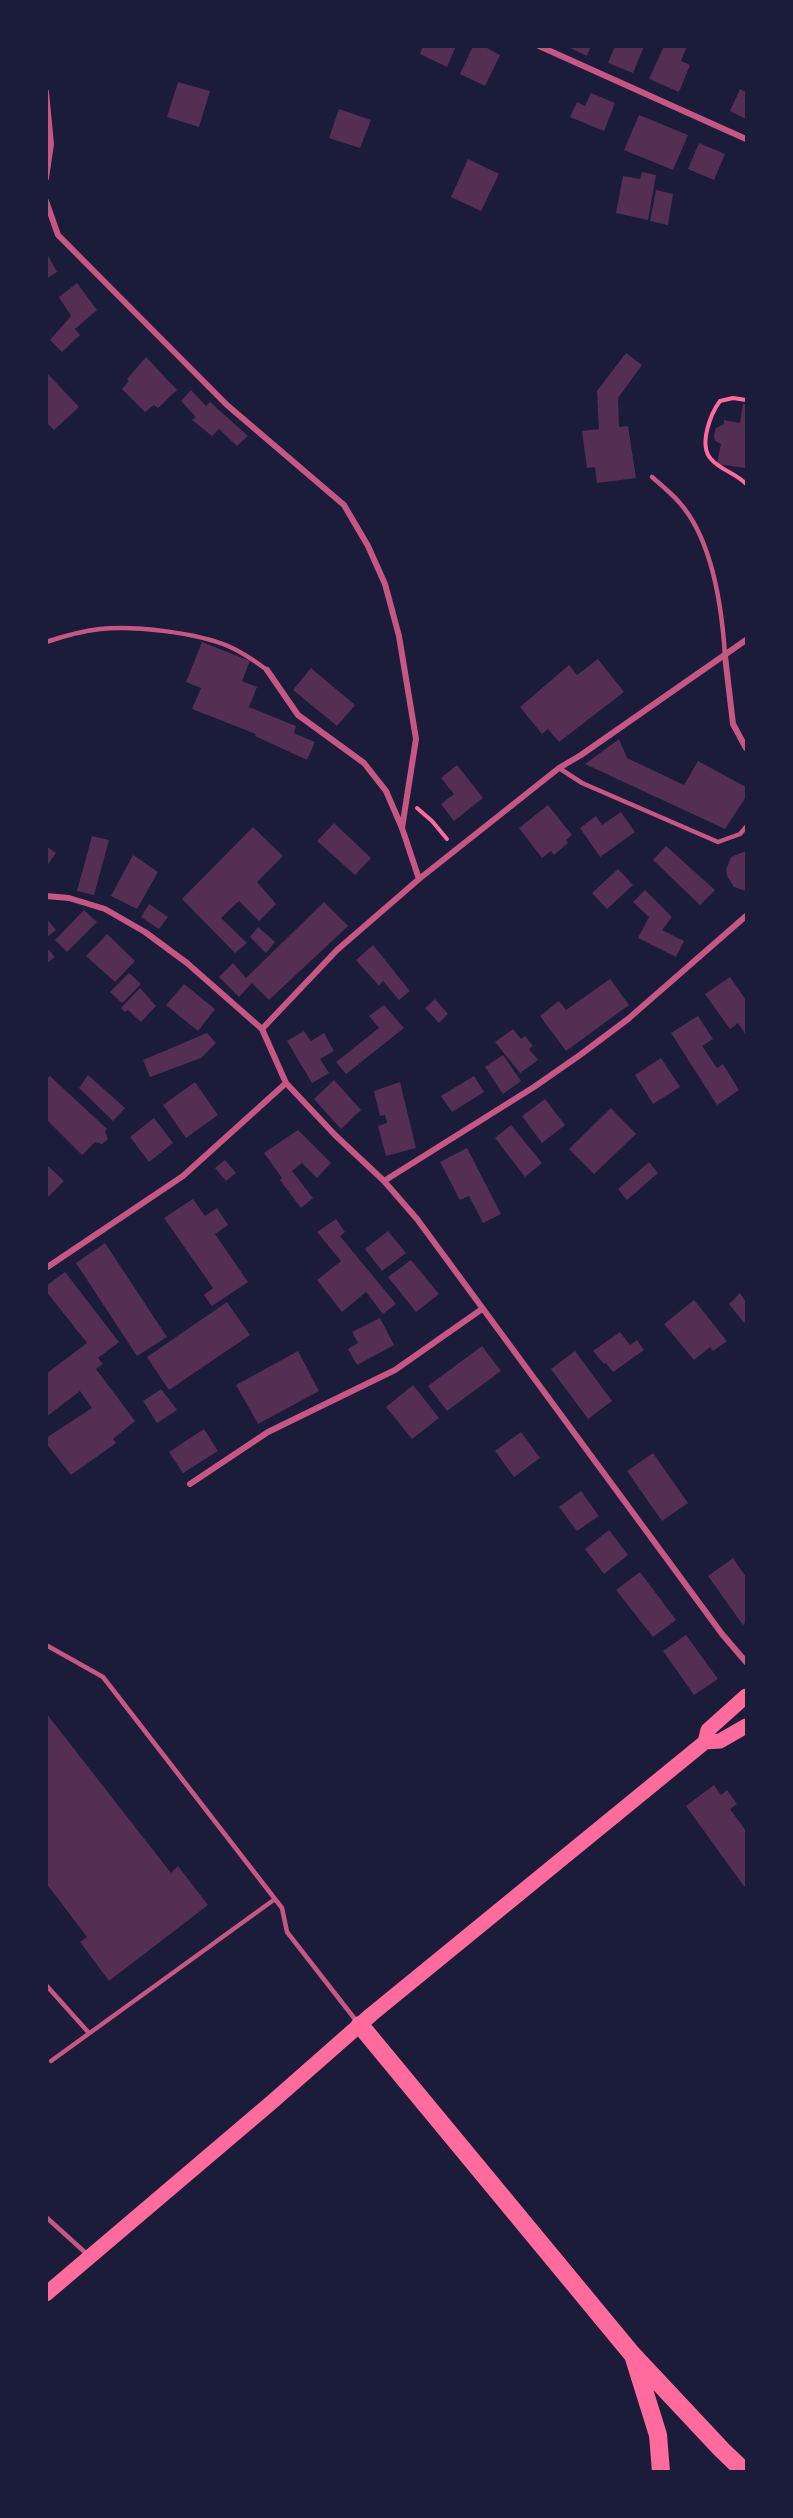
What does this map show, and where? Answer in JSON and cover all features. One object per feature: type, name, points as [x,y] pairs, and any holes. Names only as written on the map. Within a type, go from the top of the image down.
[{"type":"highway","points":[[360,2025],[632,2354],[745,2472]]},
{"type":"highway","points":[[632,2354],[658,2435],[661,2472]]},
{"type":"main road","points":[[46,2294],[360,2025],[705,1742],[708,1731],[747,1696]]},
{"type":"main road","points":[[705,1742],[720,1741],[747,1726]]},
{"type":"street","points":[[539,46],[747,139]]},
{"type":"street","points":[[46,93],[51,144],[46,178]]},
{"type":"street","points":[[46,201],[58,234],[227,405],[344,505],[368,546],[385,584],[399,636],[416,739],[402,828]]},
{"type":"street","points":[[262,1029],[337,950],[456,848],[559,768],[747,640]]},
{"type":"street","points":[[725,656],[733,724],[747,748]]},
{"type":"street","points":[[267,670],[298,716],[364,763],[386,791],[402,828],[419,879]]},
{"type":"street","points":[[46,896],[69,898],[105,909],[145,932],[187,963],[262,1029],[286,1083],[335,1135],[384,1181],[417,1219],[709,1615],[747,1662]]},
{"type":"street","points":[[384,1181],[534,1087],[580,1055],[628,1019],[745,920]]},
{"type":"street","points":[[46,1268],[183,1176],[286,1083]]},
{"type":"street","points":[[190,1484],[268,1432],[395,1370],[482,1309]]},
{"type":"lane","points":[[652,477],[681,503],[703,542],[723,621],[725,656]]},
{"type":"lane","points":[[46,642],[79,632],[103,628],[128,628],[180,634],[204,638],[229,646],[267,670]]},
{"type":"lane","points":[[559,768],[582,783],[718,842],[740,834],[747,827]]},
{"type":"lane","points":[[46,1645],[103,1677],[282,1908],[287,1932],[360,2025]]},
{"type":"lane","points":[[51,2061],[275,1899]]},
{"type":"lane","points":[[46,1985],[89,2033]]},
{"type":"lane","points":[[46,2217],[90,2257]]},
{"type":"path","points":[[747,400],[733,398],[720,401],[710,415],[705,449],[710,459],[747,484]]},
{"type":"path","points":[[406,799],[432,820],[456,848]]},
{"type":"building","points":[[423,46],[456,46],[447,67],[420,54]]},
{"type":"building","points":[[473,46],[483,46],[500,55],[485,86],[460,74]]},
{"type":"building","points":[[566,46],[591,46],[587,56]]},
{"type":"building","points":[[615,46],[644,46],[633,73],[608,63]]},
{"type":"building","points":[[664,46],[687,46],[681,61],[690,65],[679,92],[649,79]]},
{"type":"building","points":[[178,82],[210,91],[199,127],[167,117]]},
{"type":"building","points":[[740,89],[746,92],[746,119],[730,111]]},
{"type":"building","points":[[591,93],[615,103],[604,131],[570,117],[577,102],[585,106]]},
{"type":"building","points":[[339,109],[371,120],[360,148],[329,138]]},
{"type":"building","points":[[639,115],[688,135],[673,170],[624,150]]},
{"type":"building","points":[[699,143],[725,154],[714,180],[688,169]]},
{"type":"building","points":[[468,159],[499,174],[481,211],[451,197]]},
{"type":"building","points":[[642,172],[656,175],[648,220],[616,213],[623,176],[640,179]]},
{"type":"building","points":[[656,190],[673,194],[668,225],[650,221]]},
{"type":"building","points":[[46,252],[57,272],[46,279]]},
{"type":"building","points":[[77,283],[97,310],[75,329],[80,335],[62,352],[50,340],[71,316],[59,297]]},
{"type":"building","points":[[626,353],[642,365],[618,398],[619,427],[628,426],[636,478],[597,483],[595,467],[587,468],[582,431],[599,429],[597,391]]},
{"type":"building","points":[[146,357],[177,390],[158,408],[154,405],[145,412],[122,389],[129,381],[127,379]]},
{"type":"building","points":[[46,372],[79,407],[54,430],[46,422]]},
{"type":"building","points":[[191,390],[206,406],[210,402],[248,436],[237,446],[219,429],[212,436],[192,420],[196,417],[181,401]]},
{"type":"building","points":[[743,404],[746,404],[746,468],[717,464],[721,444],[715,441],[716,428],[724,424],[724,420],[740,423]]},
{"type":"building","points":[[202,642],[250,661],[242,681],[257,687],[249,707],[296,726],[294,733],[315,742],[307,760],[255,736],[256,734],[192,709],[201,688],[186,682]]},
{"type":"building","points":[[598,659],[624,692],[559,742],[548,729],[542,734],[520,707],[569,665],[577,675]]},
{"type":"building","points":[[311,668],[355,705],[337,726],[293,690]]},
{"type":"building","points":[[619,739],[627,758],[684,785],[698,761],[746,787],[746,797],[725,829],[585,764]]},
{"type":"building","points":[[457,765],[483,798],[454,821],[441,804],[454,794],[441,778]]},
{"type":"building","points":[[548,805],[572,835],[566,840],[568,843],[554,855],[551,851],[542,858],[519,828]]},
{"type":"building","points":[[621,812],[635,832],[600,857],[580,828],[596,816],[602,825]]},
{"type":"building","points":[[334,823],[371,858],[355,875],[317,841]]},
{"type":"building","points":[[253,827],[283,856],[257,882],[276,904],[259,921],[239,901],[221,918],[247,943],[235,953],[182,899]]},
{"type":"building","points":[[92,836],[109,840],[94,895],[77,891]]},
{"type":"building","points":[[46,846],[56,853],[46,867]]},
{"type":"building","points":[[666,846],[715,890],[700,905],[653,860]]},
{"type":"building","points":[[746,851],[746,891],[734,887],[726,870],[731,857]]},
{"type":"building","points":[[133,855],[158,872],[137,909],[111,896]]},
{"type":"building","points":[[618,869],[633,885],[607,909],[592,893]]},
{"type":"building","points":[[645,890],[672,917],[662,930],[684,941],[676,957],[638,938],[649,917],[633,902]]},
{"type":"building","points":[[324,902],[348,926],[269,1000],[252,983],[239,997],[219,977],[233,963],[246,978]]},
{"type":"building","points":[[149,904],[168,917],[159,929],[141,917]]},
{"type":"building","points":[[84,910],[97,922],[67,952],[55,940]]},
{"type":"building","points":[[46,918],[56,930],[46,938]]},
{"type":"building","points":[[258,927],[275,942],[266,953],[250,937]]},
{"type":"building","points":[[107,934],[135,961],[115,982],[86,956]]},
{"type":"building","points":[[373,945],[410,991],[399,1000],[383,981],[379,986],[356,960]]},
{"type":"building","points":[[46,947],[55,957],[46,964]]},
{"type":"building","points":[[129,973],[141,984],[122,1003],[110,992]]},
{"type":"building","points":[[730,977],[746,1000],[746,1035],[738,1023],[730,1029],[705,994]]},
{"type":"building","points":[[610,979],[629,1005],[566,1051],[540,1016],[559,1001],[566,1010]]},
{"type":"building","points":[[184,984],[215,1009],[198,1031],[166,1005]]},
{"type":"building","points":[[140,988],[156,1006],[141,1022],[128,1010],[125,1012],[121,1008]]},
{"type":"building","points":[[435,999],[448,1014],[439,1023],[425,1008]]},
{"type":"building","points":[[384,1005],[404,1028],[346,1074],[336,1062],[379,1028],[369,1016]]},
{"type":"building","points":[[698,1016],[713,1039],[702,1046],[717,1068],[723,1064],[739,1090],[717,1105],[671,1033]]},
{"type":"building","points":[[513,1029],[521,1039],[525,1036],[533,1046],[529,1049],[538,1060],[520,1073],[495,1042]]},
{"type":"building","points":[[304,1031],[311,1041],[324,1033],[334,1051],[320,1059],[329,1073],[312,1083],[287,1041]]},
{"type":"building","points":[[207,1033],[216,1043],[201,1058],[150,1077],[143,1060]]},
{"type":"building","points":[[503,1055],[521,1081],[503,1094],[485,1067]]},
{"type":"building","points":[[661,1058],[680,1087],[653,1104],[635,1075]]},
{"type":"building","points":[[88,1075],[125,1108],[113,1121],[79,1088]]},
{"type":"building","points":[[50,1076],[107,1129],[105,1131],[108,1139],[102,1144],[95,1142],[82,1155],[46,1119],[46,1080]]},
{"type":"building","points":[[474,1076],[484,1092],[452,1112],[441,1096]]},
{"type":"building","points":[[334,1080],[361,1110],[341,1129],[314,1099]]},
{"type":"building","points":[[195,1082],[218,1115],[186,1138],[163,1105]]},
{"type":"building","points":[[400,1082],[416,1148],[386,1156],[378,1126],[387,1123],[385,1115],[380,1116],[374,1091]]},
{"type":"building","points":[[545,1099],[565,1125],[542,1143],[522,1116]]},
{"type":"building","points":[[611,1108],[636,1134],[594,1174],[569,1149]]},
{"type":"building","points":[[154,1118],[173,1143],[149,1162],[130,1137]]},
{"type":"building","points":[[511,1125],[542,1163],[525,1177],[495,1138]]},
{"type":"building","points":[[298,1130],[331,1163],[317,1178],[302,1163],[292,1171],[313,1198],[301,1208],[264,1153]]},
{"type":"building","points":[[467,1148],[501,1214],[483,1223],[469,1196],[460,1200],[440,1162]]},
{"type":"building","points":[[225,1160],[236,1173],[226,1181],[215,1168]]},
{"type":"building","points":[[649,1162],[658,1173],[627,1200],[618,1189]]},
{"type":"building","points":[[46,1164],[64,1181],[46,1199]]},
{"type":"building","points":[[193,1199],[205,1216],[217,1208],[228,1225],[215,1234],[248,1282],[212,1306],[204,1295],[213,1288],[164,1218]]},
{"type":"building","points":[[336,1219],[345,1232],[340,1236],[396,1304],[383,1314],[366,1292],[342,1312],[317,1280],[341,1261],[317,1232]]},
{"type":"building","points":[[388,1231],[406,1253],[382,1271],[365,1249]]},
{"type":"building","points":[[105,1243],[167,1337],[137,1356],[76,1263]]},
{"type":"building","points":[[411,1260],[439,1294],[416,1312],[388,1277]]},
{"type":"building","points":[[65,1272],[119,1342],[98,1358],[103,1364],[96,1369],[135,1421],[113,1439],[116,1443],[71,1475],[46,1443],[46,1438],[92,1408],[80,1391],[46,1417],[46,1374],[87,1343],[46,1291],[46,1286]]},
{"type":"building","points":[[740,1293],[746,1302],[746,1321],[744,1323],[729,1304]]},
{"type":"building","points":[[694,1300],[727,1341],[713,1351],[710,1347],[694,1360],[664,1324]]},
{"type":"building","points":[[227,1302],[250,1335],[169,1390],[147,1357]]},
{"type":"building","points":[[380,1318],[394,1345],[357,1365],[348,1349],[358,1343],[352,1332]]},
{"type":"building","points":[[620,1332],[630,1345],[637,1340],[644,1350],[613,1372],[593,1351]]},
{"type":"building","points":[[482,1346],[501,1371],[447,1411],[428,1386]]},
{"type":"building","points":[[298,1351],[319,1391],[258,1424],[236,1385]]},
{"type":"building","points":[[575,1351],[612,1401],[588,1419],[551,1369]]},
{"type":"building","points":[[413,1385],[439,1418],[412,1439],[386,1407]]},
{"type":"building","points":[[161,1389],[177,1410],[157,1423],[143,1401]]},
{"type":"building","points":[[204,1429],[218,1451],[183,1473],[169,1452]]},
{"type":"building","points":[[521,1432],[540,1458],[514,1477],[495,1451]]},
{"type":"building","points":[[653,1453],[688,1503],[662,1521],[627,1471]]},
{"type":"building","points":[[581,1491],[599,1516],[577,1531],[559,1507]]},
{"type":"building","points":[[609,1530],[628,1555],[604,1574],[585,1549]]},
{"type":"building","points":[[733,1558],[746,1577],[746,1622],[743,1625],[708,1576]]},
{"type":"building","points":[[640,1572],[676,1620],[653,1637],[616,1590]]},
{"type":"building","points":[[686,1635],[718,1679],[694,1695],[663,1651]]},
{"type":"building","points":[[46,1713],[171,1873],[178,1866],[208,1905],[109,1981],[80,1942],[87,1937],[46,1883]]},
{"type":"building","points":[[714,1785],[721,1795],[727,1790],[737,1804],[730,1809],[746,1831],[746,1889],[686,1806]]}]
